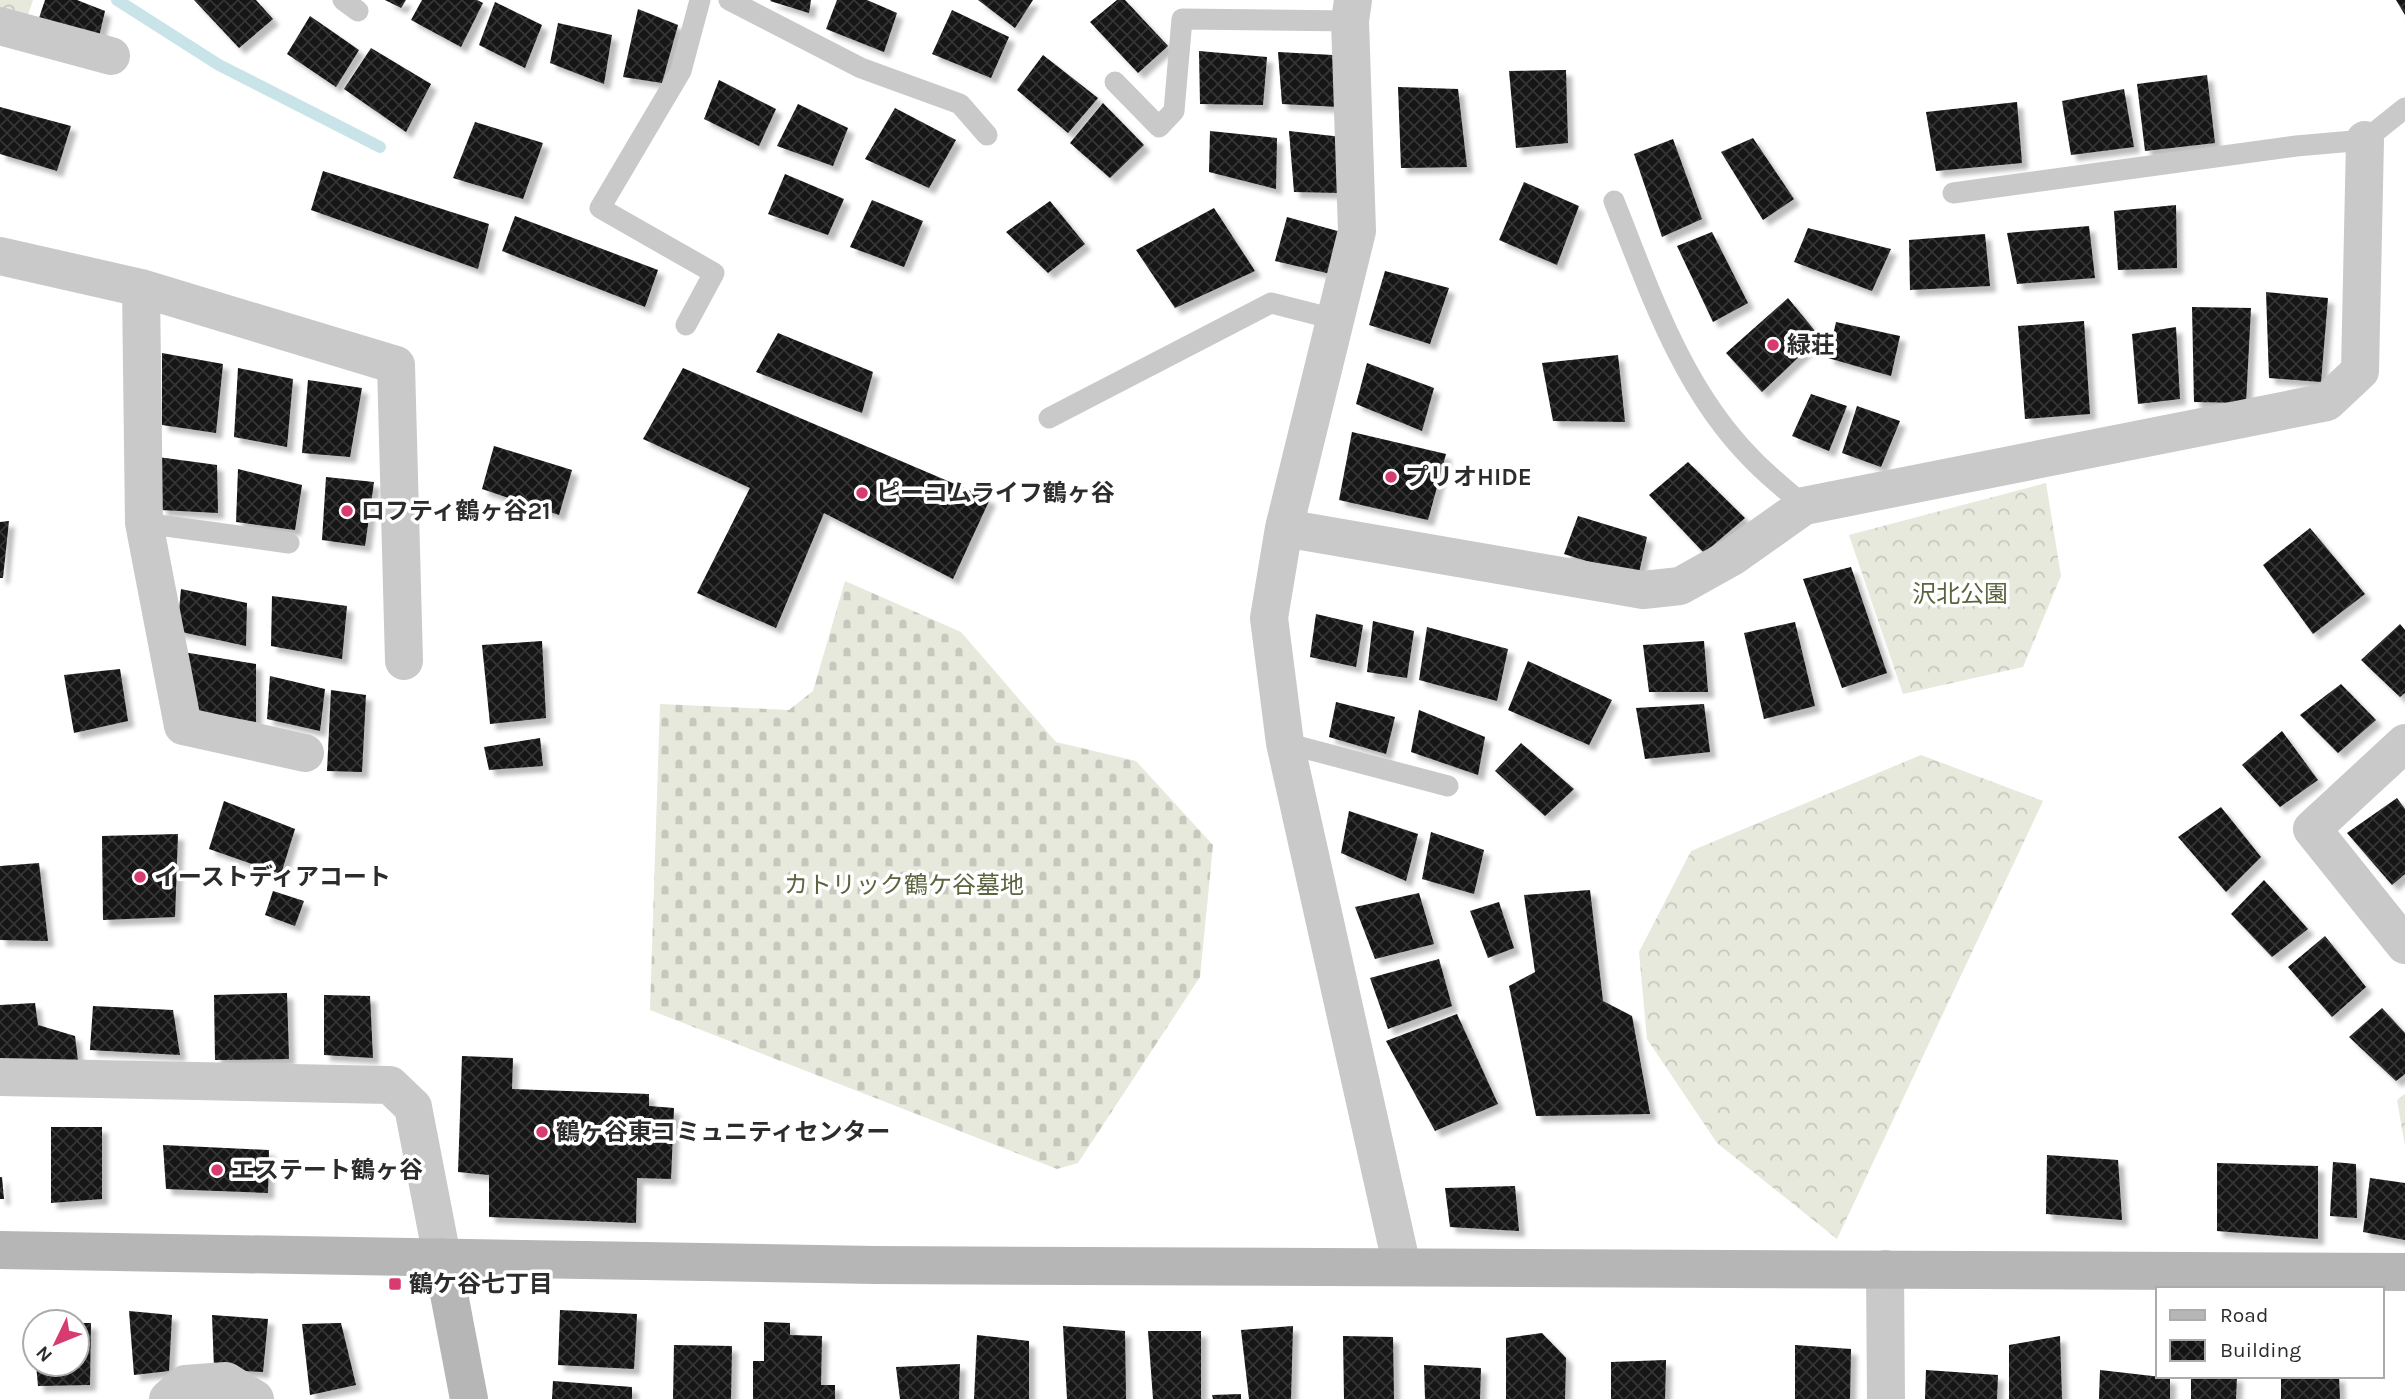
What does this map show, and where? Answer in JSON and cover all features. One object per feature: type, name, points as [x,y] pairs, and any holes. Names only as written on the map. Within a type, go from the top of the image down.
[{"type":"street","points":[[1352,10],[1357,231],[1284,528],[1269,618],[1285,743],[1402,1267]]},
{"type":"street","points":[[0,26],[111,56]]},
{"type":"street","points":[[1284,528],[1643,590],[1680,586],[1732,557],[1804,506],[2327,402],[2360,371],[2365,140]]},
{"type":"street","points":[[0,256],[141,288],[396,365],[404,661]]},
{"type":"street","points":[[141,288],[144,523],[183,726],[305,753]]},
{"type":"street","points":[[2405,743],[2312,829],[2405,945]]},
{"type":"street","points":[[0,1077],[390,1085],[413,1107],[470,1399]]},
{"type":"street","points":[[0,1250],[889,1265],[2405,1272]]},
{"type":"street","points":[[1885,1269],[1886,1399]]},
{"type":"street","points":[[168,1399],[185,1384],[226,1381],[255,1399]]},
{"type":"lane","points":[[686,325],[715,273],[600,208],[681,71],[700,0]]},
{"type":"lane","points":[[729,0],[861,68],[960,104],[987,135]]},
{"type":"lane","points":[[1115,82],[1159,127],[1174,111],[1182,19],[1352,10]]},
{"type":"lane","points":[[1953,193],[2295,146],[2365,140],[2405,108]]},
{"type":"lane","points":[[1614,201],[1670,340],[1705,399],[1750,458],[1804,506]]},
{"type":"lane","points":[[1049,418],[1271,303],[1334,319]]},
{"type":"lane","points":[[144,523],[289,543]]},
{"type":"lane","points":[[1285,743],[1448,786]]},
{"type":"green space","points":[[0,0],[33,0],[25,24],[0,15]]},
{"type":"green space","name":"沢北公園","points":[[2046,483],[2061,576],[2023,667],[1903,694],[1849,535]]},
{"type":"green space","name":"カトリック鶴ケ谷墓地","points":[[845,581],[961,632],[1056,742],[1136,761],[1213,845],[1200,977],[1078,1163],[1057,1169],[650,1010],[660,704],[789,710],[813,691]]},
{"type":"green space","points":[[1921,755],[2043,801],[1837,1239],[1717,1143],[1647,1039],[1639,952],[1691,851]]},
{"type":"green space","points":[[2405,1094],[2405,1146],[2397,1100]]},
{"type":"building","points":[[45,0],[77,0],[105,11],[98,41],[37,24]]},
{"type":"building","points":[[194,0],[256,0],[273,19],[239,48]]},
{"type":"building","points":[[385,0],[406,0],[401,8]]},
{"type":"building","points":[[422,0],[477,0],[483,3],[461,47],[411,20]]},
{"type":"building","points":[[811,0],[809,13],[770,1]]},
{"type":"building","points":[[837,0],[867,0],[897,13],[884,52],[826,29]]},
{"type":"building","points":[[978,0],[1033,0],[1015,28]]},
{"type":"building","points":[[1117,0],[1125,0],[1168,46],[1138,73],[1090,22]]},
{"type":"building","points":[[2396,0],[2405,0],[2405,15]]},
{"type":"building","points":[[495,2],[542,25],[525,68],[479,45]]},
{"type":"building","points":[[638,9],[678,25],[662,83],[623,77]]},
{"type":"building","points":[[952,10],[1009,37],[991,78],[932,54]]},
{"type":"building","points":[[310,16],[359,50],[336,87],[287,54]]},
{"type":"building","points":[[558,23],[612,35],[604,84],[550,63]]},
{"type":"building","points":[[371,48],[431,84],[406,132],[344,89]]},
{"type":"building","points":[[1199,51],[1267,57],[1263,105],[1200,104]]},
{"type":"building","points":[[1278,52],[1333,55],[1339,107],[1282,104]]},
{"type":"building","points":[[1043,55],[1098,98],[1068,133],[1017,90]]},
{"type":"building","points":[[1566,70],[1568,143],[1516,148],[1509,71]]},
{"type":"building","points":[[2207,75],[2215,143],[2145,151],[2137,84]]},
{"type":"building","points":[[719,80],[776,109],[759,146],[704,119]]},
{"type":"building","points":[[1398,87],[1458,89],[1467,167],[1401,168]]},
{"type":"building","points":[[2124,89],[2134,147],[2071,155],[2062,101]]},
{"type":"building","points":[[2017,102],[2022,163],[1936,171],[1926,112]]},
{"type":"building","points":[[1103,103],[1144,145],[1110,178],[1070,143]]},
{"type":"building","points":[[798,104],[848,128],[833,166],[777,146]]},
{"type":"building","points":[[0,107],[71,126],[57,171],[0,154]]},
{"type":"building","points":[[895,108],[956,140],[929,188],[865,159]]},
{"type":"building","points":[[475,122],[543,143],[523,199],[453,178]]},
{"type":"building","points":[[1210,131],[1277,138],[1276,189],[1209,172]]},
{"type":"building","points":[[1289,131],[1342,137],[1341,193],[1294,192]]},
{"type":"building","points":[[1753,138],[1794,199],[1763,220],[1721,152]]},
{"type":"building","points":[[1673,139],[1702,219],[1662,237],[1634,154]]},
{"type":"building","points":[[323,171],[489,224],[478,269],[311,210]]},
{"type":"building","points":[[785,174],[844,199],[828,235],[768,214]]},
{"type":"building","points":[[1524,182],[1579,206],[1557,265],[1499,240]]},
{"type":"building","points":[[872,200],[923,221],[904,267],[850,247]]},
{"type":"building","points":[[1050,201],[1085,244],[1048,273],[1006,232]]},
{"type":"building","points":[[2176,205],[2177,268],[2118,270],[2114,211]]},
{"type":"building","points":[[1214,208],[1255,271],[1175,308],[1136,250]]},
{"type":"building","points":[[515,216],[658,270],[645,307],[502,251]]},
{"type":"building","points":[[1287,217],[1341,232],[1331,274],[1275,261]]},
{"type":"building","points":[[2089,226],[2095,278],[2017,284],[2007,233]]},
{"type":"building","points":[[1808,228],[1891,249],[1872,291],[1794,262]]},
{"type":"building","points":[[1712,232],[1748,303],[1713,322],[1677,246]]},
{"type":"building","points":[[1985,234],[1990,286],[1910,290],[1909,240]]},
{"type":"building","points":[[1385,271],[1449,288],[1430,344],[1369,325]]},
{"type":"building","points":[[2266,292],[2328,298],[2321,382],[2269,378]]},
{"type":"building","name":"緑荘","points":[[1788,298],[1820,337],[1762,392],[1726,353]]},
{"type":"building","points":[[2192,307],[2251,308],[2246,403],[2194,402]]},
{"type":"building","points":[[2084,321],[2090,414],[2025,419],[2018,326]]},
{"type":"building","points":[[1836,322],[1900,336],[1891,376],[1828,358]]},
{"type":"building","points":[[2176,327],[2180,399],[2138,404],[2132,334]]},
{"type":"building","points":[[778,333],[873,372],[862,413],[756,372]]},
{"type":"building","points":[[162,353],[223,364],[216,433],[162,425]]},
{"type":"building","points":[[1618,355],[1625,422],[1553,421],[1542,363]]},
{"type":"building","points":[[1367,363],[1434,388],[1422,431],[1356,404]]},
{"type":"building","points":[[238,368],[293,379],[287,447],[234,437]]},
{"type":"building","name":"ピーコムライフ鶴ヶ谷","points":[[683,368],[990,499],[953,579],[824,513],[776,628],[697,593],[750,488],[643,439]]},
{"type":"building","points":[[308,380],[362,388],[350,457],[302,453]]},
{"type":"building","points":[[1811,394],[1847,406],[1829,451],[1792,436]]},
{"type":"building","points":[[1857,406],[1900,421],[1881,467],[1842,453]]},
{"type":"building","name":"プリオHIDE","points":[[1352,432],[1446,454],[1428,520],[1339,500]]},
{"type":"building","points":[[494,446],[572,470],[559,515],[482,489]]},
{"type":"building","points":[[158,457],[217,465],[218,513],[161,510]]},
{"type":"building","points":[[1688,462],[1745,518],[1704,553],[1649,495]]},
{"type":"building","points":[[238,469],[302,485],[295,530],[236,522]]},
{"type":"building","name":"ロフティ鶴ヶ谷21","points":[[326,477],[374,482],[365,546],[322,540]]},
{"type":"building","points":[[1578,516],[1647,537],[1638,577],[1564,554]]},
{"type":"building","points":[[9,521],[3,578],[0,578],[0,522]]},
{"type":"building","points":[[2310,528],[2365,594],[2313,634],[2263,565]]},
{"type":"building","points":[[1851,567],[1887,673],[1842,688],[1803,579]]},
{"type":"building","points":[[181,589],[247,603],[246,646],[177,631]]},
{"type":"building","points":[[272,596],[347,606],[342,659],[271,646]]},
{"type":"building","points":[[1316,614],[1363,625],[1356,667],[1310,657]]},
{"type":"building","points":[[1373,621],[1414,631],[1407,678],[1367,672]]},
{"type":"building","points":[[1795,622],[1815,706],[1764,719],[1744,633]]},
{"type":"building","points":[[2400,624],[2405,630],[2405,693],[2400,697],[2361,660]]},
{"type":"building","points":[[1427,627],[1508,649],[1497,701],[1419,680]]},
{"type":"building","points":[[542,641],[546,718],[490,724],[482,645]]},
{"type":"building","points":[[1704,641],[1708,692],[1649,692],[1643,645]]},
{"type":"building","points":[[183,652],[256,664],[256,722],[190,710]]},
{"type":"building","points":[[1528,661],[1612,700],[1589,745],[1508,710]]},
{"type":"building","points":[[120,669],[128,721],[74,733],[64,675]]},
{"type":"building","points":[[270,676],[325,689],[320,731],[267,719]]},
{"type":"building","points":[[2341,684],[2376,720],[2338,753],[2300,715]]},
{"type":"building","points":[[331,690],[366,695],[362,772],[327,771]]},
{"type":"building","points":[[1336,702],[1395,717],[1386,754],[1329,737]]},
{"type":"building","points":[[1704,704],[1710,752],[1645,759],[1636,708]]},
{"type":"building","points":[[1419,710],[1485,737],[1478,775],[1411,752]]},
{"type":"building","points":[[2282,731],[2318,780],[2280,807],[2242,765]]},
{"type":"building","points":[[540,738],[543,766],[489,770],[484,747]]},
{"type":"building","points":[[1521,743],[1574,789],[1545,816],[1495,771]]},
{"type":"building","points":[[2397,798],[2405,809],[2405,874],[2392,885],[2347,833]]},
{"type":"building","points":[[224,801],[295,829],[281,874],[209,849]]},
{"type":"building","points":[[2221,807],[2261,857],[2226,892],[2178,837]]},
{"type":"building","points":[[1349,811],[1418,834],[1406,881],[1341,853]]},
{"type":"building","points":[[1431,832],[1484,850],[1474,894],[1422,879]]},
{"type":"building","name":"イーストディアコート","points":[[178,834],[175,917],[103,920],[102,836]]},
{"type":"building","points":[[39,863],[48,941],[0,940],[0,866]]},
{"type":"building","points":[[2264,880],[2308,929],[2272,957],[2231,914]]},
{"type":"building","points":[[1590,890],[1603,1001],[1632,1016],[1650,1114],[1536,1116],[1509,986],[1535,972],[1524,895]]},
{"type":"building","points":[[273,891],[304,901],[295,926],[265,915]]},
{"type":"building","points":[[1419,893],[1434,944],[1375,959],[1355,907]]},
{"type":"building","points":[[1499,902],[1514,948],[1488,958],[1470,911]]},
{"type":"building","points":[[2325,936],[2366,987],[2332,1017],[2288,967]]},
{"type":"building","points":[[1439,959],[1452,1006],[1388,1029],[1370,978]]},
{"type":"building","points":[[287,993],[289,1059],[215,1060],[214,995]]},
{"type":"building","points":[[324,995],[370,996],[373,1058],[324,1055]]},
{"type":"building","points":[[35,1003],[38,1025],[75,1036],[78,1061],[0,1060],[0,1005]]},
{"type":"building","points":[[93,1006],[173,1010],[180,1055],[90,1050]]},
{"type":"building","points":[[2382,1008],[2405,1033],[2405,1074],[2396,1081],[2349,1037]]},
{"type":"building","points":[[1457,1014],[1498,1104],[1435,1131],[1386,1041]]},
{"type":"building","points":[[462,1056],[513,1058],[512,1089],[649,1094],[649,1106],[674,1108],[671,1179],[637,1178],[636,1223],[489,1217],[489,1175],[458,1172]]},
{"type":"building","points":[[51,1127],[102,1127],[102,1199],[51,1203]]},
{"type":"building","name":"エステート鶴ヶ谷","points":[[163,1145],[269,1150],[268,1193],[166,1189]]},
{"type":"building","points":[[2047,1155],[2118,1160],[2122,1220],[2046,1214]]},
{"type":"building","points":[[2333,1162],[2356,1164],[2357,1218],[2330,1216]]},
{"type":"building","points":[[2217,1163],[2318,1166],[2318,1239],[2217,1231]]},
{"type":"building","points":[[2,1177],[4,1199],[0,1199]]},
{"type":"building","points":[[2370,1178],[2405,1183],[2405,1240],[2363,1232]]},
{"type":"building","points":[[1515,1186],[1519,1231],[1450,1227],[1445,1188]]},
{"type":"building","points":[[560,1310],[637,1314],[634,1369],[558,1365]]},
{"type":"building","points":[[129,1311],[172,1315],[169,1371],[134,1375]]},
{"type":"building","points":[[212,1315],[268,1319],[263,1372],[214,1369]]},
{"type":"building","points":[[764,1322],[790,1323],[790,1335],[822,1336],[821,1385],[835,1385],[835,1399],[753,1399],[753,1361],[764,1361]]},
{"type":"building","points":[[341,1323],[356,1385],[310,1395],[302,1324]]},
{"type":"building","points":[[1063,1326],[1125,1331],[1126,1399],[1067,1399]]},
{"type":"building","points":[[1293,1326],[1291,1399],[1249,1399],[1241,1330]]},
{"type":"building","points":[[1148,1331],[1201,1331],[1201,1399],[1153,1399]]},
{"type":"building","points":[[1542,1333],[1566,1358],[1565,1399],[1506,1399],[1506,1338]]},
{"type":"building","points":[[977,1335],[1029,1341],[1029,1399],[974,1399]]},
{"type":"building","points":[[1343,1336],[1393,1337],[1394,1399],[1344,1399]]},
{"type":"building","points":[[2060,1336],[2062,1399],[2009,1399],[2009,1345]]},
{"type":"building","points":[[674,1345],[732,1346],[731,1399],[673,1399]]},
{"type":"building","points":[[1795,1345],[1851,1349],[1850,1399],[1795,1399]]},
{"type":"building","points":[[1666,1360],[1665,1399],[1611,1399],[1611,1362]]},
{"type":"building","points":[[960,1364],[959,1399],[900,1399],[896,1367]]},
{"type":"building","points":[[1424,1365],[1481,1368],[1480,1399],[1425,1399]]},
{"type":"building","points":[[1926,1370],[1998,1375],[1997,1399],[1925,1399]]},
{"type":"building","points":[[2100,1370],[2170,1378],[2170,1399],[2099,1399]]},
{"type":"building","points":[[37,1378],[90,1378],[90,1385],[38,1386]]},
{"type":"building","points":[[2191,1378],[2237,1378],[2236,1399],[2191,1399]]},
{"type":"building","points":[[2281,1378],[2339,1378],[2340,1399],[2281,1399]]},
{"type":"building","points":[[553,1381],[632,1387],[632,1399],[552,1399]]},
{"type":"building","points":[[1241,1394],[1241,1399],[1213,1399],[1212,1395]]},
{"type":"waterway","points":[[117,0],[219,65],[380,147]]},
{"type":"place","name":"緑荘","points":[[1773,345]]},
{"type":"place","name":"プリオHIDE","points":[[1391,477]]},
{"type":"place","name":"ピーコムライフ鶴ヶ谷","points":[[862,493]]},
{"type":"place","name":"ロフティ鶴ヶ谷21","points":[[347,511]]},
{"type":"place","name":"イーストディアコート","points":[[140,877]]},
{"type":"place","name":"鶴ヶ谷東コミュニティセンター","points":[[542,1132]]},
{"type":"place","name":"エステート鶴ヶ谷","points":[[217,1170]]},
{"type":"place","name":"鶴ケ谷七丁目","points":[[395,1284]]}]
